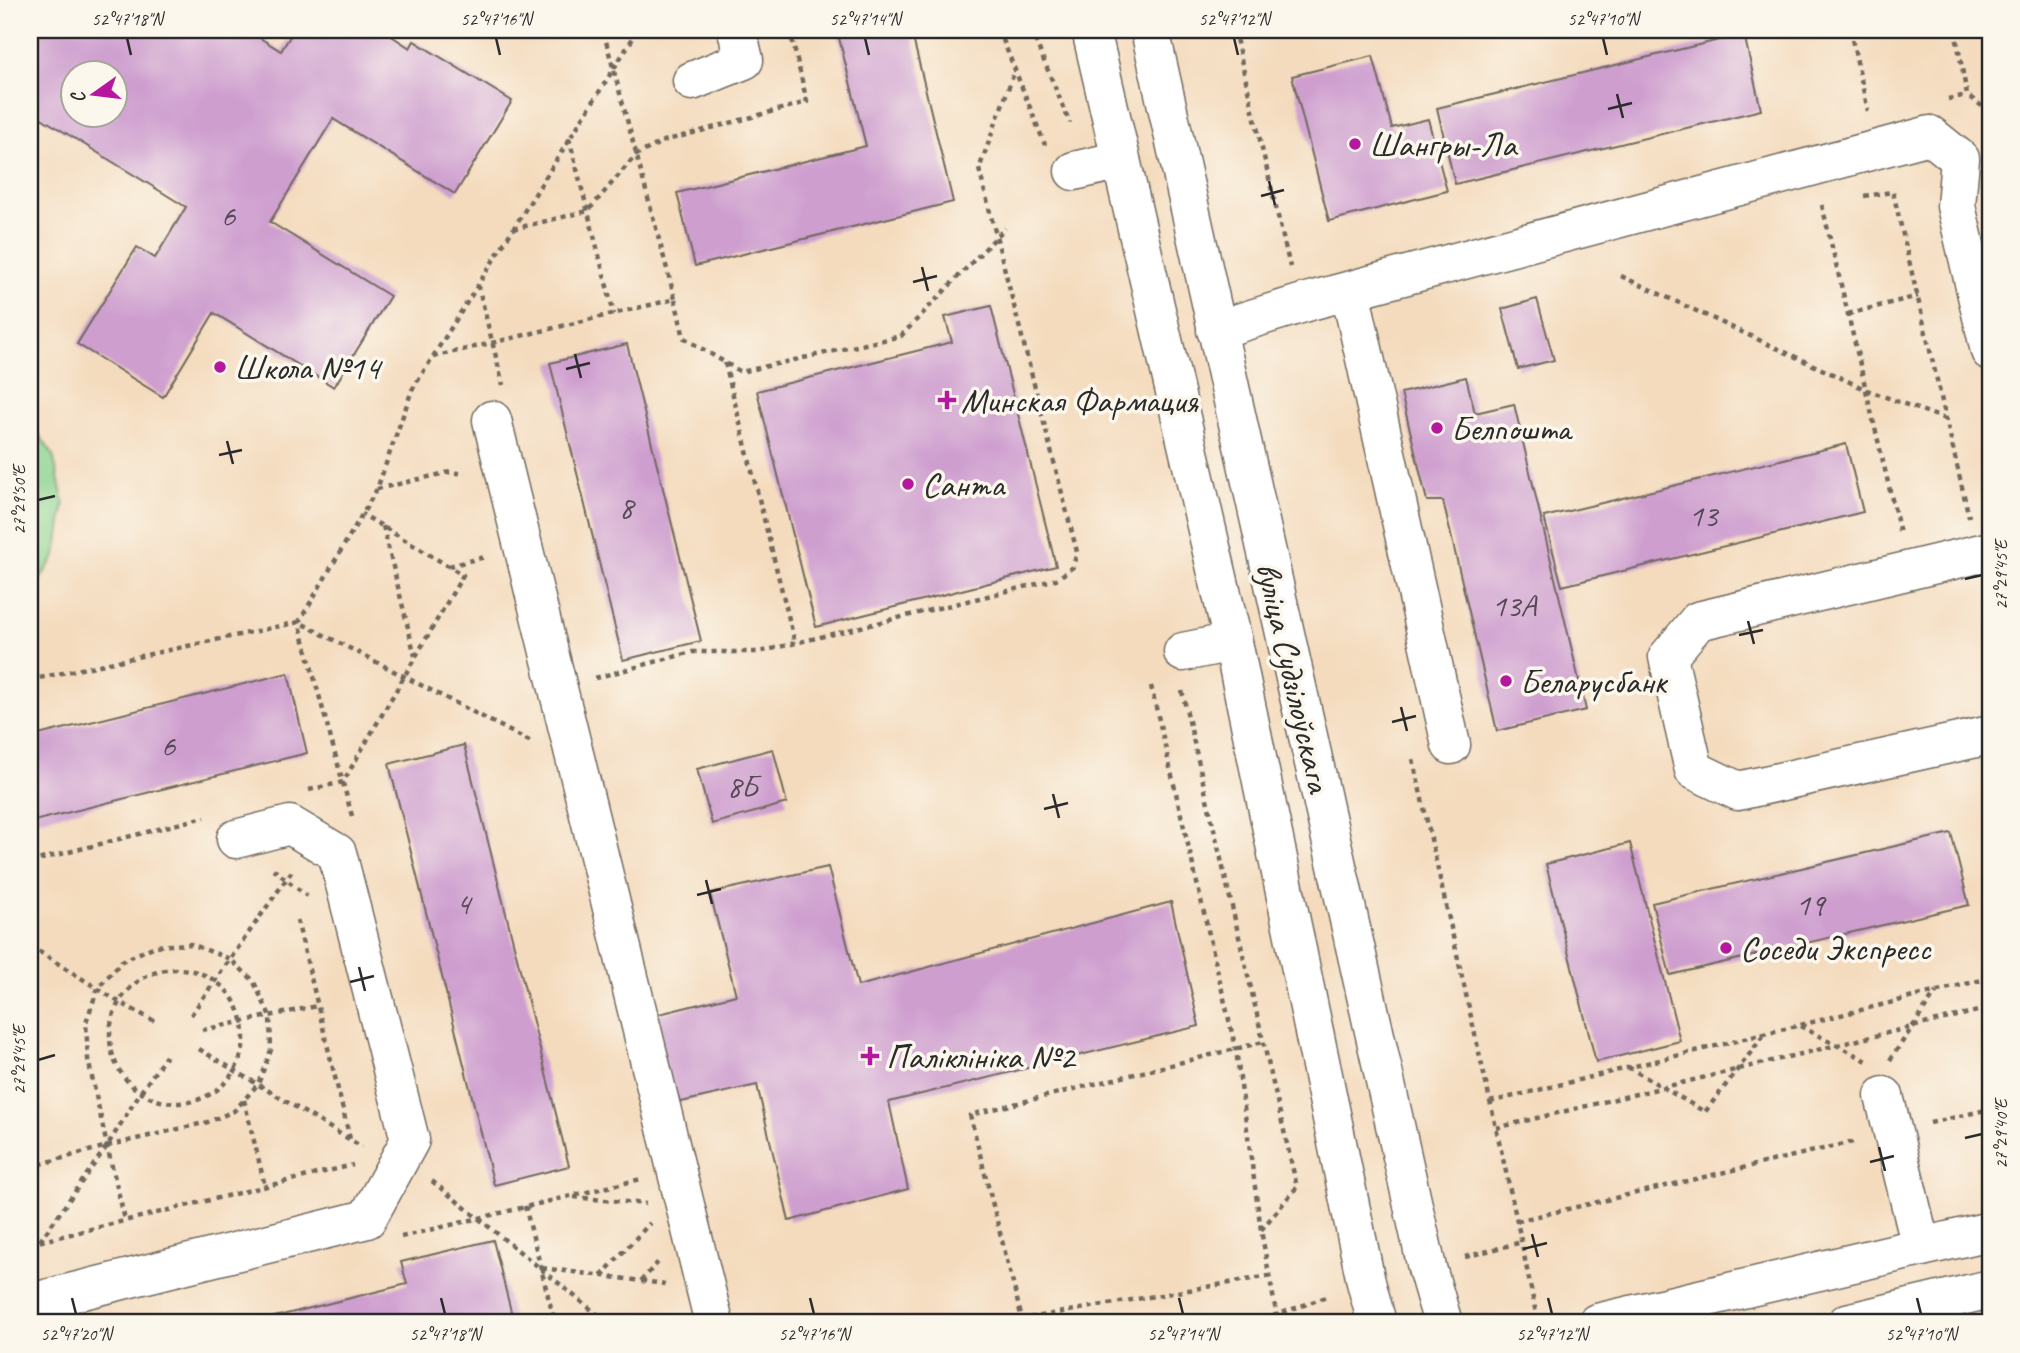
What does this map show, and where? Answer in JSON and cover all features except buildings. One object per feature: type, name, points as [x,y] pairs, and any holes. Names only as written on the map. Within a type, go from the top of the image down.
[{"type":"main road","points":[[692,81],[744,60],[737,30]]},
{"type":"main road","name":"вуліца Судзілоўскага","points":[[1091,30],[1233,642],[1377,1323]]},
{"type":"main road","name":"вуліца Судзілоўскага","points":[[1150,30],[1427,1268],[1443,1323]]},
{"type":"main road","points":[[1216,330],[1350,290],[1930,135],[1975,156],[1956,205],[1990,351]]},
{"type":"main road","points":[[1061,164],[1121,160]]},
{"type":"main road","points":[[1350,290],[1451,745]]},
{"type":"main road","points":[[492,419],[714,1323]]},
{"type":"main road","points":[[1981,538],[1698,621],[1668,657],[1695,770],[1738,790],[1990,735]]},
{"type":"main road","points":[[1181,666],[1233,642]]},
{"type":"main road","points":[[30,1303],[367,1219],[410,1140],[337,853],[290,825],[224,827]]},
{"type":"main road","points":[[1883,1090],[1921,1247]]},
{"type":"main road","points":[[1597,1323],[1990,1231]]},
{"type":"main road","points":[[1847,1323],[1990,1289]]},
{"type":"path","points":[[603,30],[684,338],[741,372],[901,336],[1005,228]]},
{"type":"path","points":[[353,822],[299,622],[377,489],[412,390],[638,30]]},
{"type":"path","points":[[512,230],[587,211],[636,155],[664,141],[807,102],[790,30]]},
{"type":"path","points":[[999,30],[1015,71],[1061,164]]},
{"type":"path","points":[[1234,30],[1292,277],[1310,301]]},
{"type":"path","points":[[1850,30],[1869,115]]},
{"type":"path","points":[[1955,30],[1967,95],[1990,112]]},
{"type":"path","points":[[591,678],[692,652],[759,652],[1057,579],[1073,567],[1077,552],[979,169],[1015,71]]},
{"type":"path","points":[[569,138],[614,314]]},
{"type":"path","points":[[1855,197],[1893,192],[1946,419],[1981,538]]},
{"type":"path","points":[[1821,204],[1903,544]]},
{"type":"path","points":[[1621,276],[1867,390],[1946,419]]},
{"type":"path","points":[[1848,314],[1918,296]]},
{"type":"path","points":[[433,357],[674,299]]},
{"type":"path","points":[[725,363],[795,643]]},
{"type":"path","points":[[377,489],[450,472],[472,474]]},
{"type":"path","points":[[304,792],[343,782],[463,575],[362,514]]},
{"type":"path","points":[[383,526],[415,657]]},
{"type":"path","points":[[448,566],[489,556]]},
{"type":"path","points":[[30,680],[299,622],[532,743]]},
{"type":"path","points":[[1181,666],[1297,1188],[1261,1230]]},
{"type":"path","points":[[1151,687],[1236,1050],[1261,1230],[1278,1323]]},
{"type":"path","points":[[1410,749],[1538,1323]]},
{"type":"path","points":[[30,862],[224,827]]},
{"type":"path","points":[[191,1015],[293,870]]},
{"type":"path","points":[[298,920],[350,1139]]},
{"type":"path","points":[[30,1167],[107,1146],[208,1122],[234,1111],[258,1084],[271,1050],[270,1016],[253,980],[230,959],[191,944],[155,946],[122,961],[98,988],[86,1023],[88,1059],[107,1146],[125,1220]]},
{"type":"path","points":[[30,946],[119,1002],[158,1023]]},
{"type":"path","points":[[163,970],[190,970],[215,980],[233,998],[243,1022],[244,1047],[235,1071],[217,1091],[192,1102],[165,1103],[140,1093],[122,1075],[112,1051],[111,1026],[119,1002],[137,981],[163,970]]},
{"type":"path","points":[[1490,1102],[1990,978]]},
{"type":"path","points":[[1883,1090],[1914,1026],[1937,991]]},
{"type":"path","points":[[202,1030],[317,1006]]},
{"type":"path","points":[[1496,1128],[1990,1008]]},
{"type":"path","points":[[1798,1026],[1836,1045],[1883,1090]]},
{"type":"path","points":[[1628,1068],[1705,1112],[1765,1034]]},
{"type":"path","points":[[1985,1045],[1990,1037]]},
{"type":"path","points":[[1023,1321],[970,1115],[1264,1042]]},
{"type":"path","points":[[199,1049],[371,1152]]},
{"type":"path","points":[[40,1241],[166,1056]]},
{"type":"path","points":[[1517,1221],[1883,1090],[1990,1109]]},
{"type":"path","points":[[244,1100],[265,1186]]},
{"type":"path","points":[[30,1244],[356,1164]]},
{"type":"path","points":[[423,1173],[608,1323]]},
{"type":"path","points":[[399,1237],[645,1178]]},
{"type":"path","points":[[568,1196],[654,1205]]},
{"type":"path","points":[[526,1206],[555,1323]]},
{"type":"path","points":[[601,1276],[657,1216]]},
{"type":"path","points":[[541,1268],[676,1286]]},
{"type":"path","points":[[1000,1323],[1269,1276]]},
{"type":"path","points":[[1234,1323],[1276,1315]]},
{"type":"green space","points":[[30,421],[53,455],[64,504],[56,555],[30,595]]},
{"type":"place","name":"Шангры-Ла","points":[[1355,144]]},
{"type":"place","name":"Школа №14","points":[[220,367]]},
{"type":"place","name":"Минская Фармация","points":[[947,400]]},
{"type":"place","name":"Белпошта","points":[[1437,428]]},
{"type":"place","name":"Санта","points":[[908,484]]},
{"type":"place","name":"Беларусбанк","points":[[1506,681]]},
{"type":"place","name":"Соседи Экспресс","points":[[1726,948]]},
{"type":"place","name":"Паліклініка №2","points":[[870,1056]]}]
